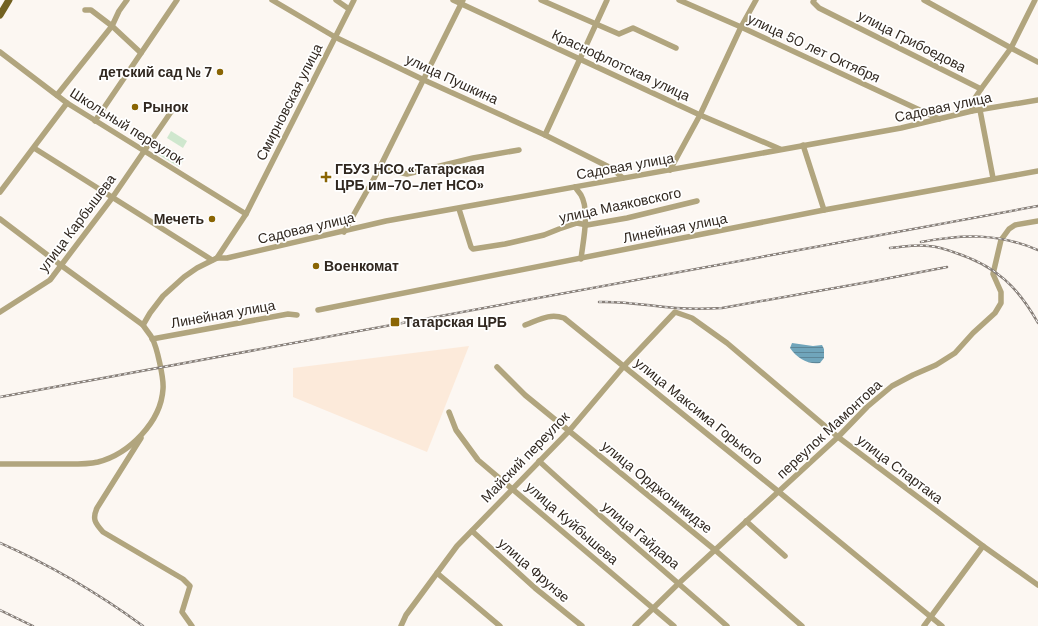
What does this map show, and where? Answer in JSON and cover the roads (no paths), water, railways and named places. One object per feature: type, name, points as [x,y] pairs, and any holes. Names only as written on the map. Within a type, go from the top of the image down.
[{"type":"main road","points":[[0,15],[9,0]]},
{"type":"street","points":[[57,95],[112,26],[119,11],[127,0]]},
{"type":"street","points":[[95,121],[177,0]]},
{"type":"street","name":"улица Пушкина","points":[[272,0],[335,37],[424,80],[545,135],[611,168],[623,178]]},
{"type":"street","points":[[336,0],[349,9]]},
{"type":"street","name":"Смирновская улица","points":[[214,259],[246,214],[354,0]]},
{"type":"street","name":"Краснофлотская улица","points":[[453,0],[463,2],[580,60],[780,150]]},
{"type":"street","points":[[541,0],[619,34],[633,28],[676,48]]},
{"type":"street","points":[[545,135],[607,0]]},
{"type":"street","name":"улица 50 лет Октября","points":[[679,0],[741,27],[939,119]]},
{"type":"street","points":[[670,170],[700,115],[741,27],[756,0]]},
{"type":"street","name":"улица Грибоедова","points":[[814,0],[813,2],[819,8],[981,89]]},
{"type":"street","points":[[924,0],[1038,62]]},
{"type":"street","points":[[972,112],[973,101],[1011,48],[1035,0]]},
{"type":"street","points":[[344,232],[379,168],[463,2]]},
{"type":"street","points":[[85,10],[91,10],[112,26],[141,53]]},
{"type":"street","name":"Школьный переулок","points":[[0,52],[67,103],[246,214]]},
{"type":"street","name":"Садовая улица","points":[[214,259],[227,258],[386,221],[901,128],[980,110],[1038,100]]},
{"type":"street","points":[[0,192],[67,103]]},
{"type":"street","name":"улица Карбышева","points":[[0,312],[50,280],[62,266],[112,198],[172,109]]},
{"type":"street","points":[[980,110],[993,178]]},
{"type":"street","points":[[803,145],[824,210]]},
{"type":"street","points":[[34,148],[112,198],[214,259]]},
{"type":"street","points":[[379,168],[407,174],[473,158],[519,150]]},
{"type":"street","name":"Линейная улица","points":[[318,310],[824,210],[1038,171]]},
{"type":"street","points":[[575,187],[581,195],[584,203],[585,224],[581,259]]},
{"type":"street","name":"улица Маяковского","points":[[459,209],[471,247],[473,249],[506,244],[544,235],[577,224],[627,218],[697,201]]},
{"type":"street","points":[[0,219],[143,326],[152,339],[163,384],[162,398],[154,418],[97,508],[94,516],[95,522],[103,532],[183,579],[190,586],[182,612],[192,626]]},
{"type":"street","name":"переулок Мамонтова","points":[[635,626],[679,583],[838,437],[867,407],[892,386],[936,365],[954,353],[995,313],[1001,303],[1001,292],[992,274],[1002,238],[1009,229],[1015,225],[1038,221]]},
{"type":"street","points":[[143,326],[150,312],[163,296],[184,277],[214,259]]},
{"type":"street","name":"улица Спартака","points":[[675,312],[692,318],[727,343],[838,437],[983,546],[1038,584]]},
{"type":"street","name":"Майский переулок","points":[[401,626],[406,615],[457,546],[569,431],[624,366],[675,312]]},
{"type":"street","name":"Линейная улица","points":[[152,339],[288,314],[297,315]]},
{"type":"street","name":"улица Максима Горького","points":[[526,325],[547,316],[564,318],[942,626]]},
{"type":"street","name":"улица Орджоникидзе","points":[[497,367],[525,395],[715,550],[802,626]]},
{"type":"street","name":"улица Куйбышева","points":[[449,412],[456,430],[478,460],[674,626]]},
{"type":"street","points":[[0,464],[83,464],[98,461],[125,449],[143,435]]},
{"type":"street","name":"улица Гайдара","points":[[540,461],[586,505],[679,583],[727,626]]},
{"type":"street","points":[[746,521],[785,556]]},
{"type":"street","name":"улица Фрунзе","points":[[472,531],[535,588],[582,626]]},
{"type":"street","points":[[924,626],[983,546]]},
{"type":"street","points":[[437,573],[500,626]]},
{"type":"water","points":[[792,343],[813,346],[822,345],[824,349],[824,358],[820,363],[807,362],[796,355],[790,348]]},
{"type":"railway","points":[[0,397],[1038,206]]},
{"type":"railway","points":[[921,242],[951,237],[980,237],[1009,240],[1038,250]]},
{"type":"railway","points":[[890,248],[919,245],[936,247],[970,258],[983,264],[1014,288],[1038,323]]},
{"type":"railway","points":[[599,302],[699,309],[722,308],[947,267]]},
{"type":"railway","points":[[0,543],[74,581],[143,626]]},
{"type":"railway","points":[[0,610],[33,626]]},
{"type":"place","name":"детский сад № 7","points":[[220,72]]},
{"type":"place","name":"Рынок","points":[[135,107]]},
{"type":"place","name":"ГБУЗ НСО «Татарская ЦРБ им-70-лет НСО»","points":[[326,177]]},
{"type":"place","name":"Мечеть","points":[[212,219]]},
{"type":"place","name":"Военкомат","points":[[316,266]]},
{"type":"place","name":"Татарская ЦРБ","points":[[395,322]]}]
